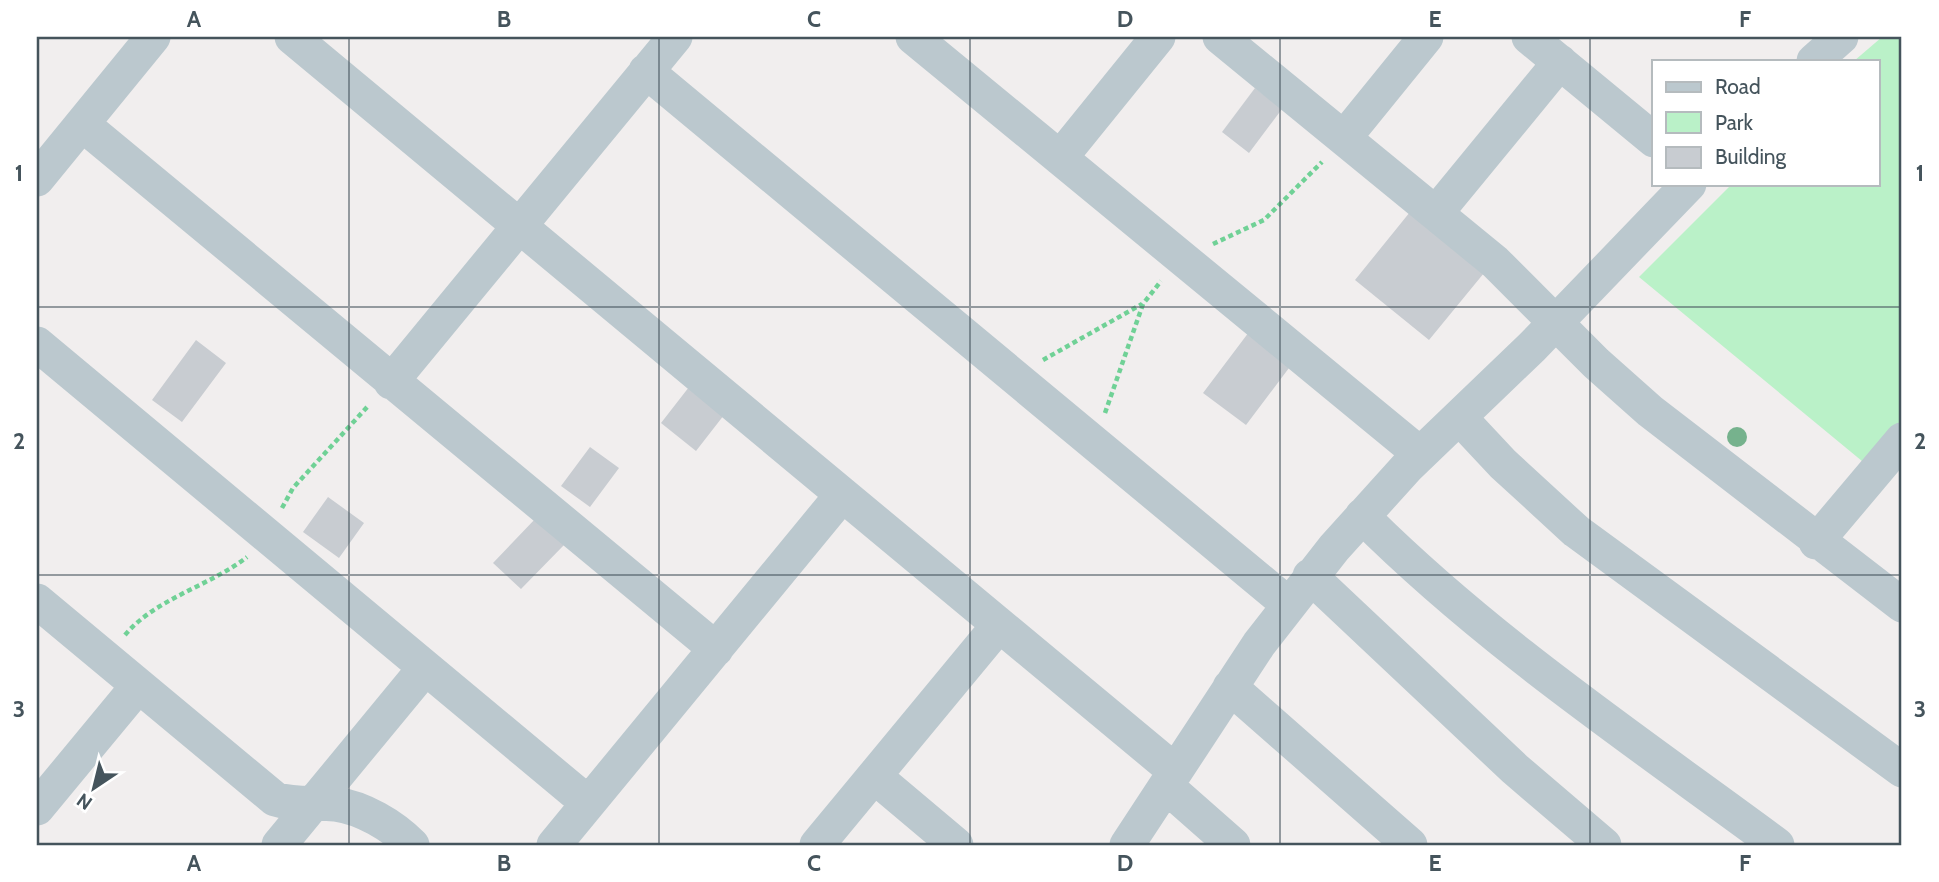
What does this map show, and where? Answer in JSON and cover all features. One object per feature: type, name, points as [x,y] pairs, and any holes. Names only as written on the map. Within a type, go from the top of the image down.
[{"type":"street","points":[[37,179],[153,37]]},
{"type":"street","points":[[292,37],[999,625],[1170,779],[1233,845]]},
{"type":"street","points":[[391,382],[675,37]]},
{"type":"street","points":[[913,37],[1420,454]]},
{"type":"street","points":[[1060,158],[1158,37]]},
{"type":"street","points":[[1220,37],[1495,262],[1625,389],[1816,542],[1902,605]]},
{"type":"street","points":[[1345,138],[1426,37]]},
{"type":"street","points":[[1529,37],[1652,138]]},
{"type":"street","points":[[1815,60],[1840,37]]},
{"type":"street","points":[[1436,213],[1560,62]]},
{"type":"street","points":[[646,71],[1288,604]]},
{"type":"street","points":[[82,124],[716,649]]},
{"type":"street","points":[[1127,845],[1230,687],[1310,576],[1420,454],[1556,322],[1687,186]]},
{"type":"street","points":[[37,344],[588,803]]},
{"type":"street","points":[[1459,417],[1503,464],[1576,531],[1902,770]]},
{"type":"street","points":[[1816,542],[1902,442]]},
{"type":"street","points":[[554,845],[842,495]]},
{"type":"street","points":[[1362,516],[1429,581],[1476,621],[1777,845]]},
{"type":"street","points":[[1310,576],[1515,769],[1604,845]]},
{"type":"street","points":[[37,601],[275,799],[312,805],[334,804],[373,817],[412,845]]},
{"type":"street","points":[[817,845],[999,625]]},
{"type":"street","points":[[279,845],[425,667]]},
{"type":"street","points":[[37,808],[138,686]]},
{"type":"street","points":[[1230,687],[1410,845]]},
{"type":"street","points":[[874,776],[956,845]]},
{"type":"path","points":[[1014,376],[1143,304]]},
{"type":"green space","points":[[1882,37],[1902,37],[1902,426],[1868,466],[1639,277],[1730,186],[1880,186],[1880,60],[1855,60]]},
{"type":"building","points":[[1255,88],[1282,109],[1249,153],[1222,132]]},
{"type":"building","points":[[1410,212],[1484,273],[1429,340],[1355,280]]},
{"type":"building","points":[[1252,328],[1295,360],[1246,425],[1203,393]]},
{"type":"building","points":[[196,340],[226,363],[182,422],[152,400]]},
{"type":"building","points":[[689,387],[724,415],[696,451],[661,423]]},
{"type":"building","points":[[590,447],[619,468],[590,507],[561,486]]},
{"type":"building","points":[[328,497],[364,523],[339,558],[303,532]]},
{"type":"building","points":[[536,518],[564,545],[521,589],[493,563]]}]
